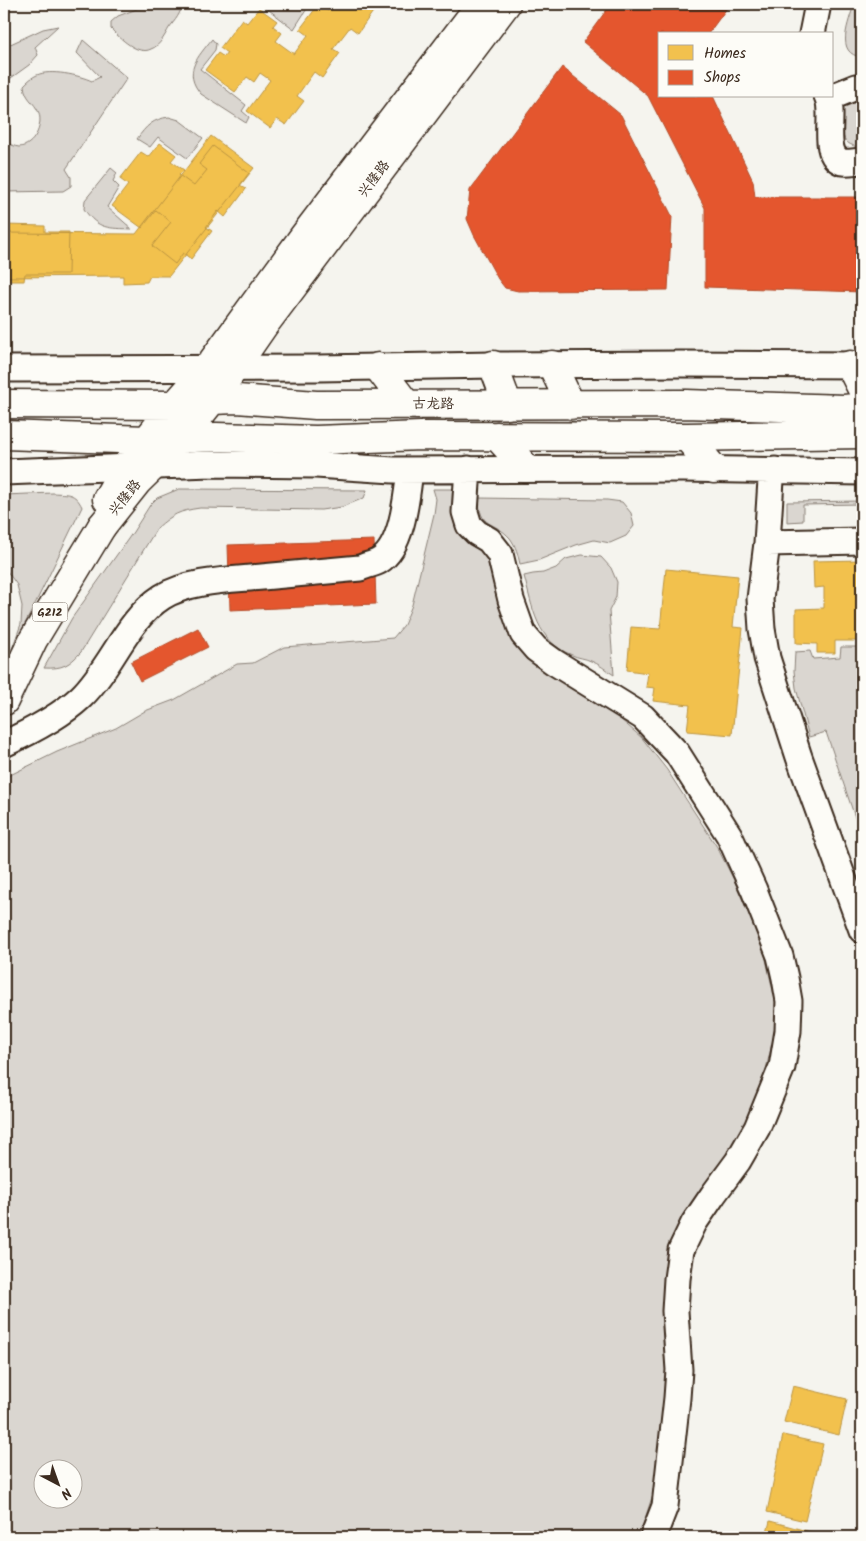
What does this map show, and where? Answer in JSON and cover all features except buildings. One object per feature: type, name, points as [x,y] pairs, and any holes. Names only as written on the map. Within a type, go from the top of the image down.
[{"type":"main road","name":"兴隆路","points":[[138,467],[147,440],[207,369],[304,236],[481,4]]},
{"type":"main road","name":"兴隆路","points":[[4,701],[33,640],[102,526],[103,508],[113,486],[138,467],[180,440],[212,400],[264,325],[506,4]]},
{"type":"main road","points":[[493,365],[508,405]]},
{"type":"main road","points":[[552,365],[571,404]]},
{"type":"main road","points":[[856,365],[862,389]]},
{"type":"main road","points":[[378,368],[406,404]]},
{"type":"main road","name":"古龙路","points":[[4,404],[175,405],[237,399],[316,405],[686,404],[862,408]]},
{"type":"main road","points":[[4,435],[147,440],[216,437],[316,440],[421,436],[687,436],[859,440]]},
{"type":"main road","points":[[498,436],[526,468]]},
{"type":"main road","points":[[687,436],[714,470]]},
{"type":"street","points":[[812,32],[818,4]]},
{"type":"street","points":[[834,95],[856,87],[862,88]]},
{"type":"street","points":[[828,98],[830,144],[834,156],[842,162],[862,161]]},
{"type":"street","points":[[4,369],[378,368],[493,365],[856,365]]},
{"type":"street","points":[[4,472],[210,464],[316,465],[410,470],[526,468],[862,472]]},
{"type":"street","points":[[468,469],[465,512],[469,525],[477,533],[489,540],[500,554],[510,600],[523,634],[536,649],[548,658],[643,718],[677,753],[711,806],[735,849],[780,956],[789,1001],[788,1031],[782,1067],[757,1128],[738,1161],[712,1195],[694,1224],[682,1250],[677,1279],[676,1311],[679,1370],[678,1398],[664,1506],[653,1537]]},
{"type":"street","points":[[4,744],[51,718],[81,697],[102,672],[145,611],[163,596],[190,585],[360,568],[380,561],[392,547],[400,526],[406,504],[410,470]]},
{"type":"street","points":[[775,470],[771,480],[767,543],[760,599],[762,629],[767,658],[799,757],[862,930]]},
{"type":"street","points":[[767,543],[862,541]]},
{"type":"shaded area","points":[[150,4],[182,4],[177,17],[160,43],[146,51],[135,48],[124,41],[111,29],[111,22],[118,16]]},
{"type":"shaded area","points":[[261,4],[310,4],[294,29]]},
{"type":"shaded area","points":[[854,4],[862,4],[862,57],[853,55],[848,50],[846,44],[847,28]]},
{"type":"shaded area","points":[[58,26],[35,47],[38,55],[29,65],[4,83],[4,47],[43,29]]},
{"type":"shaded area","points":[[212,39],[216,44],[215,50],[200,69],[246,105],[242,111],[249,117],[246,123],[201,94],[195,86],[192,72],[194,65]]},
{"type":"shaded area","points":[[83,40],[127,78],[66,169],[71,177],[71,186],[63,191],[4,192],[4,142],[17,147],[24,146],[33,139],[40,124],[39,113],[26,94],[24,85],[30,79],[43,73],[72,75],[92,81],[100,77],[77,53]]},
{"type":"shaded area","points":[[862,96],[862,147],[853,146],[848,143],[842,133],[842,126],[844,104]]},
{"type":"shaded area","points":[[169,117],[179,120],[203,138],[187,158],[158,137],[150,147],[137,139],[150,124],[159,119]]},
{"type":"shaded area","points":[[111,168],[117,173],[113,181],[119,187],[107,207],[132,229],[105,227],[94,221],[84,209],[85,200]]},
{"type":"shaded area","points":[[179,489],[367,490],[364,498],[342,507],[321,510],[200,508],[187,510],[172,516],[157,528],[81,652],[65,665],[56,668],[44,668],[72,618],[150,505],[157,498]]},
{"type":"shaded area","points":[[433,489],[458,489],[474,540],[490,561],[493,583],[509,632],[522,654],[540,663],[578,691],[612,712],[642,738],[667,770],[717,847],[733,878],[763,946],[775,1000],[776,1027],[762,1086],[744,1130],[673,1240],[666,1264],[664,1323],[667,1379],[655,1488],[639,1537],[4,1537],[4,778],[57,752],[116,728],[145,711],[174,700],[237,664],[253,663],[284,647],[393,638],[404,625],[412,605],[436,499]]},
{"type":"shaded area","points":[[53,493],[73,496],[82,507],[12,649],[21,624],[22,606],[17,585],[4,567],[4,495]]},
{"type":"shaded area","points":[[479,498],[607,500],[622,502],[631,513],[634,526],[626,536],[610,543],[594,540],[539,560],[520,564],[518,554],[510,538],[485,520],[480,508]]},
{"type":"shaded area","points":[[862,501],[862,504],[803,505],[803,521],[787,522],[787,502]]},
{"type":"shaded area","points":[[582,555],[601,557],[611,568],[617,582],[616,597],[609,611],[614,675],[594,662],[574,656],[560,649],[551,641],[543,632],[530,600],[524,576],[543,573],[556,568],[566,559]]},
{"type":"shaded area","points":[[841,647],[858,647],[860,657],[862,658],[862,838],[826,732],[809,737],[796,688],[794,671],[795,652],[810,651],[813,659],[840,657]]}]
